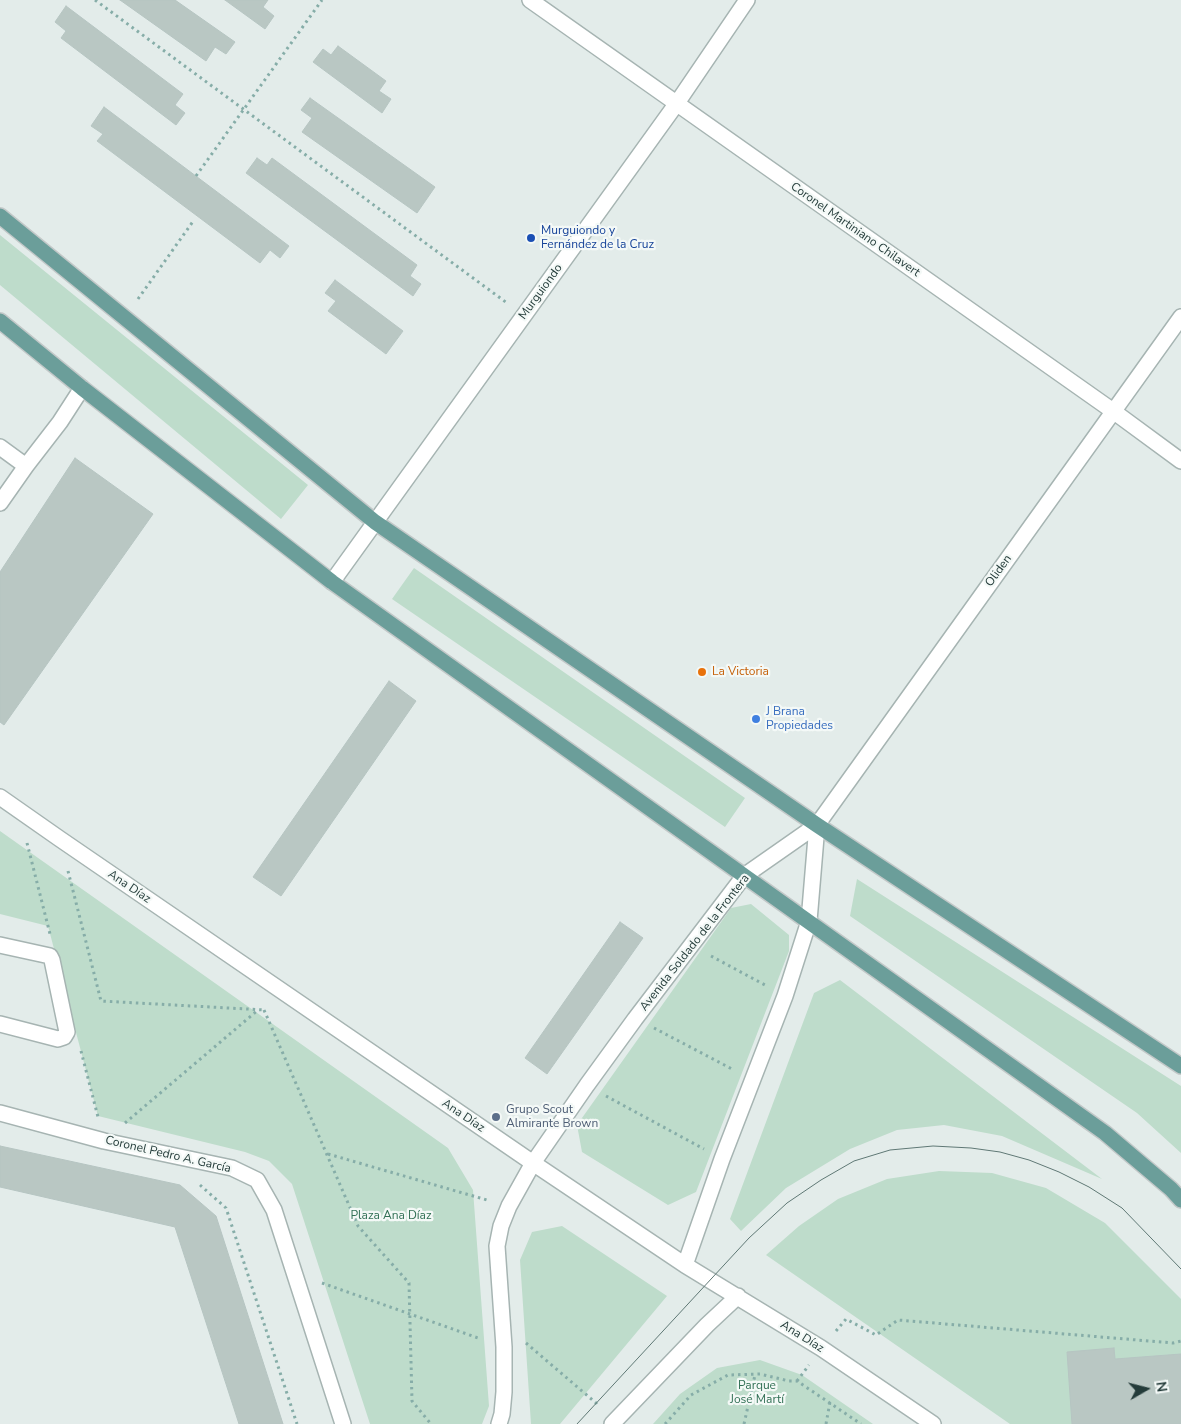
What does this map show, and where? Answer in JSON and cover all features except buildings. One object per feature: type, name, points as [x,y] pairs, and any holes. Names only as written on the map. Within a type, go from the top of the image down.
[{"type":"main road","points":[[0,216],[375,522],[817,825],[1181,1066]]},
{"type":"main road","points":[[0,321],[82,388],[332,582],[1105,1133],[1171,1189],[1181,1200]]},
{"type":"street","name":"Coronel Martiniano Chilavert","points":[[530,0],[677,102],[756,160],[1181,460]]},
{"type":"street","name":"Murguiondo","points":[[332,582],[677,102],[747,0]]},
{"type":"street","name":"Oliden","points":[[817,825],[1181,318]]},
{"type":"street","points":[[0,503],[60,422],[82,388]]},
{"type":"street","points":[[0,447],[26,466]]},
{"type":"street","name":"Ana Díaz","points":[[0,797],[533,1163],[685,1265],[821,1348],[933,1424]]},
{"type":"street","points":[[685,1265],[722,1159],[785,996],[809,921],[817,825]]},
{"type":"street","name":"Avenida Soldado de la Frontera","points":[[499,1424],[504,1392],[504,1347],[497,1246],[501,1226],[509,1206],[533,1163],[586,1085],[744,876],[817,825]]},
{"type":"street","points":[[0,945],[50,956],[66,1032],[64,1036],[58,1039],[0,1024]]},
{"type":"street","name":"Coronel Pedro A. García","points":[[0,1113],[104,1141],[232,1168],[258,1180],[274,1210],[343,1424]]},
{"type":"street","points":[[612,1424],[707,1325],[738,1296]]},
{"type":"path","points":[[95,0],[524,315]]},
{"type":"path","points":[[196,176],[322,0]]},
{"type":"path","points":[[125,317],[194,220]]},
{"type":"path","points":[[60,839],[101,1001],[258,1010],[302,1006]]},
{"type":"path","points":[[690,945],[785,996]]},
{"type":"path","points":[[104,1141],[258,1010]]},
{"type":"path","points":[[264,1010],[358,1226],[409,1283],[412,1401],[431,1424]]},
{"type":"path","points":[[635,1019],[753,1080]]},
{"type":"path","points":[[586,1085],[722,1159]]},
{"type":"path","points":[[327,1154],[509,1206]]},
{"type":"path","points":[[198,1183],[226,1208],[297,1424]]},
{"type":"path","points":[[295,1274],[504,1347]]},
{"type":"path","points":[[797,1381],[821,1348],[846,1319],[876,1335],[898,1320],[1173,1343],[1181,1342]]},
{"type":"path","points":[[502,1323],[596,1403],[601,1410]]},
{"type":"path","points":[[665,1424],[691,1395],[728,1375],[760,1374],[797,1381],[861,1424]]},
{"type":"path","points":[[744,1424],[755,1375]]},
{"type":"path","points":[[826,1424],[830,1402]]},
{"type":"green space","points":[[0,235],[308,485],[281,519],[0,285]]},
{"type":"green space","points":[[414,568],[745,798],[725,827],[392,599]]},
{"type":"green space","name":"Plaza Ana Díaz","points":[[0,831],[448,1148],[473,1190],[489,1406],[482,1424],[370,1424],[292,1184],[269,1161],[245,1152],[98,1116],[48,926],[0,914]]},
{"type":"green space","points":[[857,879],[1181,1086],[1181,1153],[1137,1113],[850,916]]},
{"type":"green space","points":[[751,904],[789,935],[789,951],[696,1192],[668,1205],[582,1152],[577,1125],[731,908]]},
{"type":"green space","points":[[840,980],[1102,1179],[1002,1136],[944,1125],[897,1130],[850,1149],[786,1188],[741,1231],[730,1219],[814,993]]},
{"type":"green space","points":[[939,1171],[992,1173],[1046,1188],[1105,1223],[1181,1299],[1181,1424],[1010,1424],[766,1255],[799,1226],[838,1199],[887,1179]]},
{"type":"green space","points":[[562,1226],[667,1296],[560,1424],[531,1424],[520,1260],[532,1232]]},
{"type":"green space","name":"Parque José Martí","points":[[760,1360],[802,1375],[873,1424],[653,1424],[680,1394],[717,1368]]},
{"type":"tram line","points":[[577,1424],[749,1238],[787,1203],[854,1161],[890,1150],[933,1146],[971,1148],[1000,1152],[1029,1160],[1059,1172],[1089,1187],[1122,1208],[1181,1269]]},
{"type":"place","name":"Murguiondo y Fernández de la Cruz","points":[[531,238]]},
{"type":"place","name":"La Victoria","points":[[702,672]]},
{"type":"place","name":"J Brana Propiedades","points":[[756,719]]},
{"type":"place","name":"Grupo Scout Almirante Brown","points":[[496,1117]]}]
